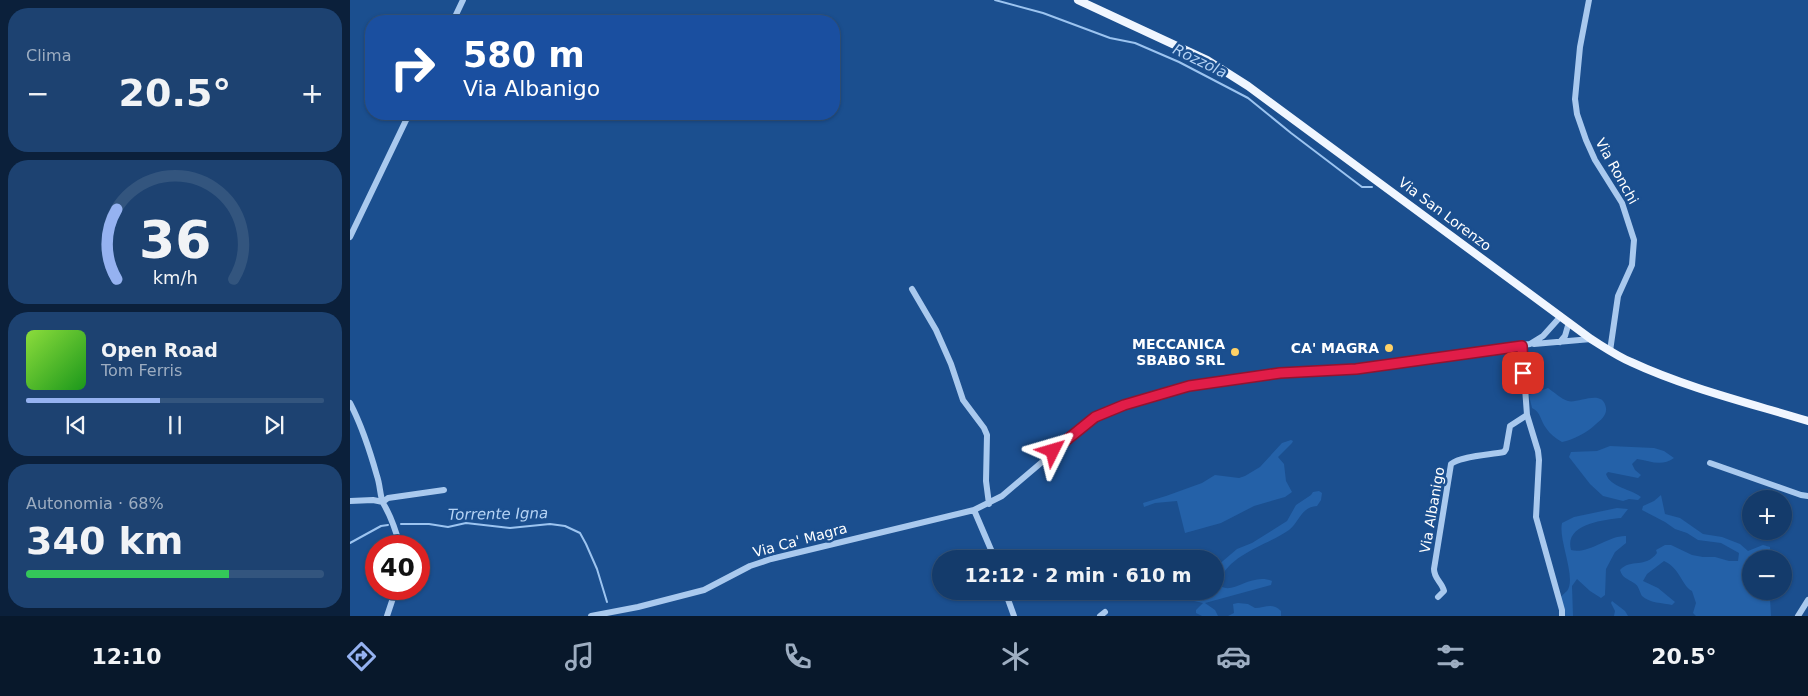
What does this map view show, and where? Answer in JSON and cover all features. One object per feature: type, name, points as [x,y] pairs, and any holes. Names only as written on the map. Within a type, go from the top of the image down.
[{"type":"main road","name":"Via San Lorenzo","points":[[1078,0],[1207,60],[1248,86],[1591,339],[1610,351],[1630,362],[1674,379],[1808,421]]},
{"type":"street","points":[[456,15],[464,0]]},
{"type":"street","name":"Via Ronchi","points":[[1589,0],[1580,47],[1576,106],[1590,150],[1622,203],[1634,240],[1632,265],[1618,296],[1610,351]]},
{"type":"street","points":[[350,237],[406,120]]},
{"type":"street","points":[[912,289],[936,330],[951,364],[963,400],[987,435],[986,481],[989,504]]},
{"type":"street","name":"Via Ca' Magra","points":[[591,616],[638,607],[704,590],[750,566],[771,558],[974,510],[989,504],[1009,490],[1095,417],[1133,402],[1205,383],[1280,373],[1356,369],[1522,346],[1544,336],[1561,316]]},
{"type":"street","points":[[1554,342],[1560,342],[1565,336],[1569,322]]},
{"type":"street","points":[[1530,344],[1591,339]]},
{"type":"street","points":[[1522,346],[1527,416],[1539,460],[1536,517],[1562,610],[1562,616]]},
{"type":"street","points":[[350,403],[368,445],[383,502],[397,535]]},
{"type":"street","name":"Via Albanigo","points":[[1438,597],[1444,591],[1436,578],[1434,569],[1451,464],[1455,460],[1462,458],[1480,457],[1504,452],[1510,426],[1527,416]]},
{"type":"street","points":[[1710,463],[1808,496]]},
{"type":"street","points":[[350,501],[373,500],[383,502],[388,498],[444,490]]},
{"type":"street","points":[[974,510],[991,550]]},
{"type":"street","points":[[387,616],[392,600]]},
{"type":"street","points":[[1008,600],[1014,616]]},
{"type":"street","points":[[1798,616],[1808,600]]},
{"type":"shaded area","points":[[1548,388],[1568,401],[1590,398],[1600,399],[1604,402],[1606,408],[1605,415],[1585,433],[1562,442],[1549,432],[1539,414],[1532,408],[1529,395]]},
{"type":"shaded area","points":[[1293,441],[1292,443],[1278,457],[1284,464],[1286,481],[1292,492],[1285,497],[1254,506],[1221,523],[1185,533],[1177,501],[1155,503],[1144,507],[1143,503],[1202,483],[1215,475],[1239,478],[1245,476],[1260,467],[1282,443]]},
{"type":"shaded area","points":[[1610,446],[1654,448],[1664,451],[1674,458],[1660,463],[1637,459],[1632,464],[1641,475],[1638,478],[1608,472],[1606,474],[1612,482],[1641,497],[1638,500],[1629,499],[1623,501],[1603,496],[1590,484],[1569,457],[1571,452],[1597,451]]},
{"type":"shaded area","points":[[1319,491],[1322,493],[1321,500],[1317,506],[1307,509],[1289,530],[1250,551],[1232,563],[1224,573],[1224,560],[1237,549],[1252,543],[1287,521],[1296,505],[1313,492]]},
{"type":"shaded area","points":[[1661,495],[1665,514],[1680,518],[1703,534],[1722,537],[1740,544],[1747,550],[1742,550],[1742,600],[1770,600],[1771,616],[1696,616],[1693,613],[1696,603],[1692,591],[1674,568],[1664,561],[1647,574],[1643,581],[1658,588],[1675,602],[1672,605],[1652,601],[1642,596],[1636,584],[1624,577],[1620,570],[1624,566],[1648,561],[1657,553],[1656,550],[1665,545],[1671,545],[1692,555],[1738,561],[1739,553],[1721,543],[1698,540],[1642,510],[1643,506]]},
{"type":"shaded area","points":[[1617,508],[1628,509],[1621,518],[1595,522],[1579,529],[1573,534],[1570,541],[1571,550],[1578,551],[1591,548],[1613,538],[1626,536],[1626,543],[1615,552],[1606,569],[1605,595],[1601,598],[1577,579],[1572,586],[1573,616],[1563,616],[1561,597],[1567,591],[1570,577],[1562,539],[1562,523],[1574,517]]},
{"type":"shaded area","points":[[1763,545],[1770,547],[1770,550],[1750,550]]},
{"type":"shaded area","points":[[1258,579],[1272,581],[1271,585],[1224,598],[1224,587],[1232,587]]},
{"type":"shaded area","points":[[1216,600],[1205,603],[1215,610],[1218,616],[1202,616],[1196,613],[1196,610],[1203,603],[1194,601]]},
{"type":"shaded area","points":[[1612,601],[1625,611],[1628,616],[1614,616],[1615,611],[1611,603]]},
{"type":"shaded area","points":[[1233,604],[1248,604],[1255,608],[1275,607],[1281,611],[1281,616],[1228,616],[1234,613]]},
{"type":"waterway","name":"Rozzola","points":[[995,0],[1043,13],[1110,38],[1135,43],[1179,62],[1248,98],[1362,187],[1372,187]]},
{"type":"waterway","name":"Torrente Igna","points":[[401,524],[429,524],[448,527],[466,523],[510,528],[550,524],[565,526],[580,533],[597,569],[607,602]]},
{"type":"waterway","name":"Torrente Igna","points":[[350,543],[381,526],[388,525]]},
{"type":"place","name":"CA' MAGRA","points":[[1389,348]]},
{"type":"place","name":"MECCANICA SBABO SRL","points":[[1235,352]]},
{"type":"route","points":[[1053,451],[1095,417],[1124,405],[1205,383],[1280,373],[1356,369],[1522,346],[1523,373]]}]
